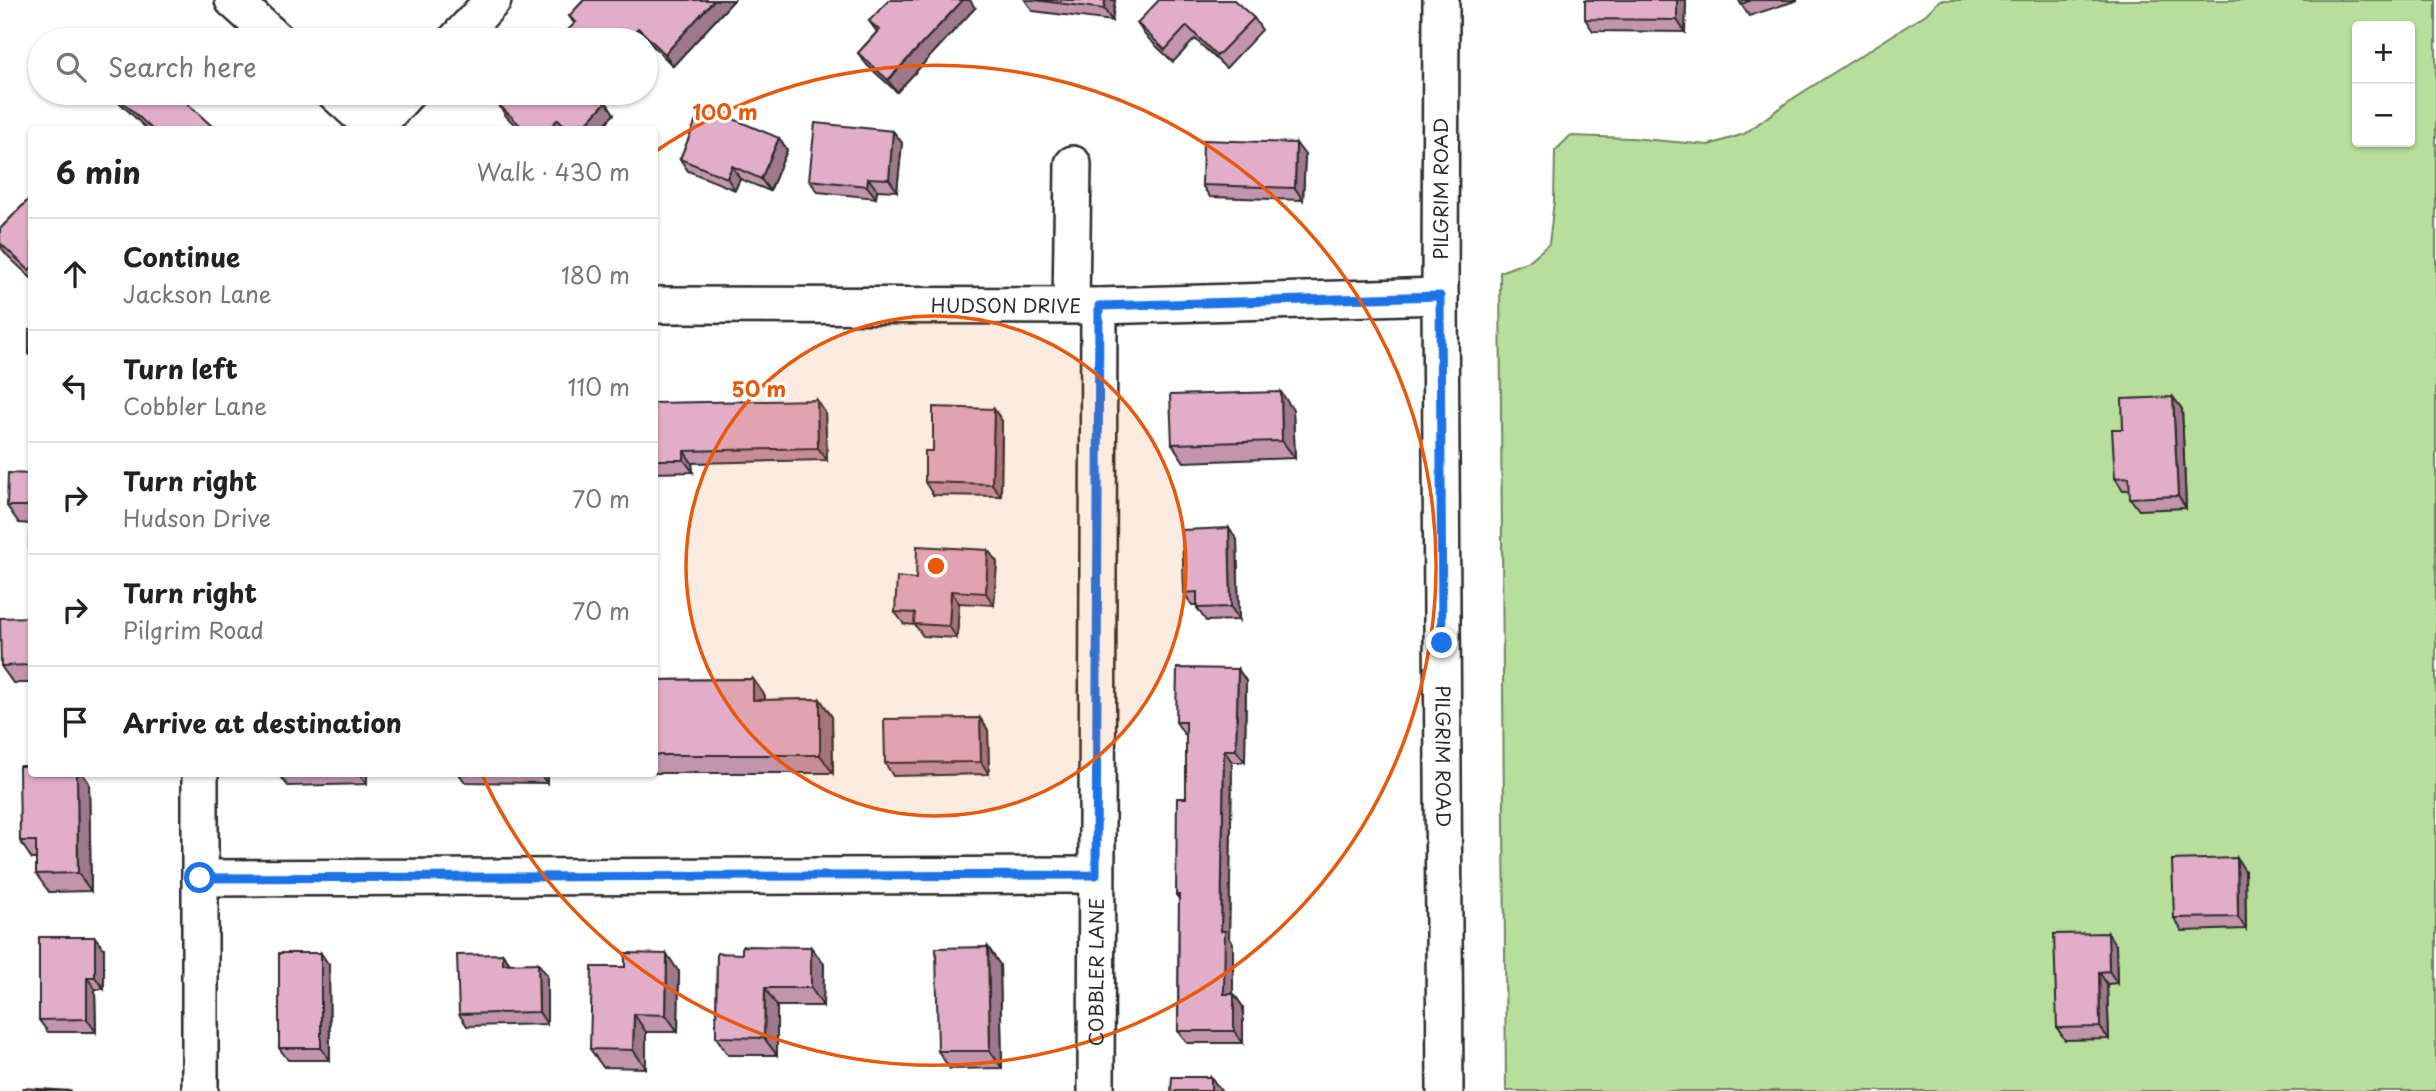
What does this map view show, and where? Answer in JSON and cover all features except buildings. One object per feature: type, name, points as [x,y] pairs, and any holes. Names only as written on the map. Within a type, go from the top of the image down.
[{"type":"street","points":[[233,0],[264,28]]},
{"type":"street","points":[[467,28],[493,0]]},
{"type":"street","name":"PILGRIM ROAD","points":[[1441,0],[1445,1091]]},
{"type":"street","points":[[348,105],[372,126]]},
{"type":"street","points":[[378,126],[396,105]]},
{"type":"street","name":"COBBLER LANE","points":[[1073,164],[1085,305],[1096,875],[1096,1091]]},
{"type":"street","name":"HUDSON DRIVE","points":[[658,305],[1085,305],[1440,296]]},
{"type":"street","points":[[200,777],[200,1091]]},
{"type":"street","points":[[200,878],[1096,875]]},
{"type":"green space","points":[[1940,0],[2436,0],[2436,1091],[1506,1091],[1500,272],[1529,261],[1549,244],[1554,201],[1555,151],[1570,136],[1709,145],[1744,134],[1789,101],[1926,14]]},
{"type":"route","points":[[200,878],[1096,875],[1099,306],[1440,296],[1442,643]]}]
